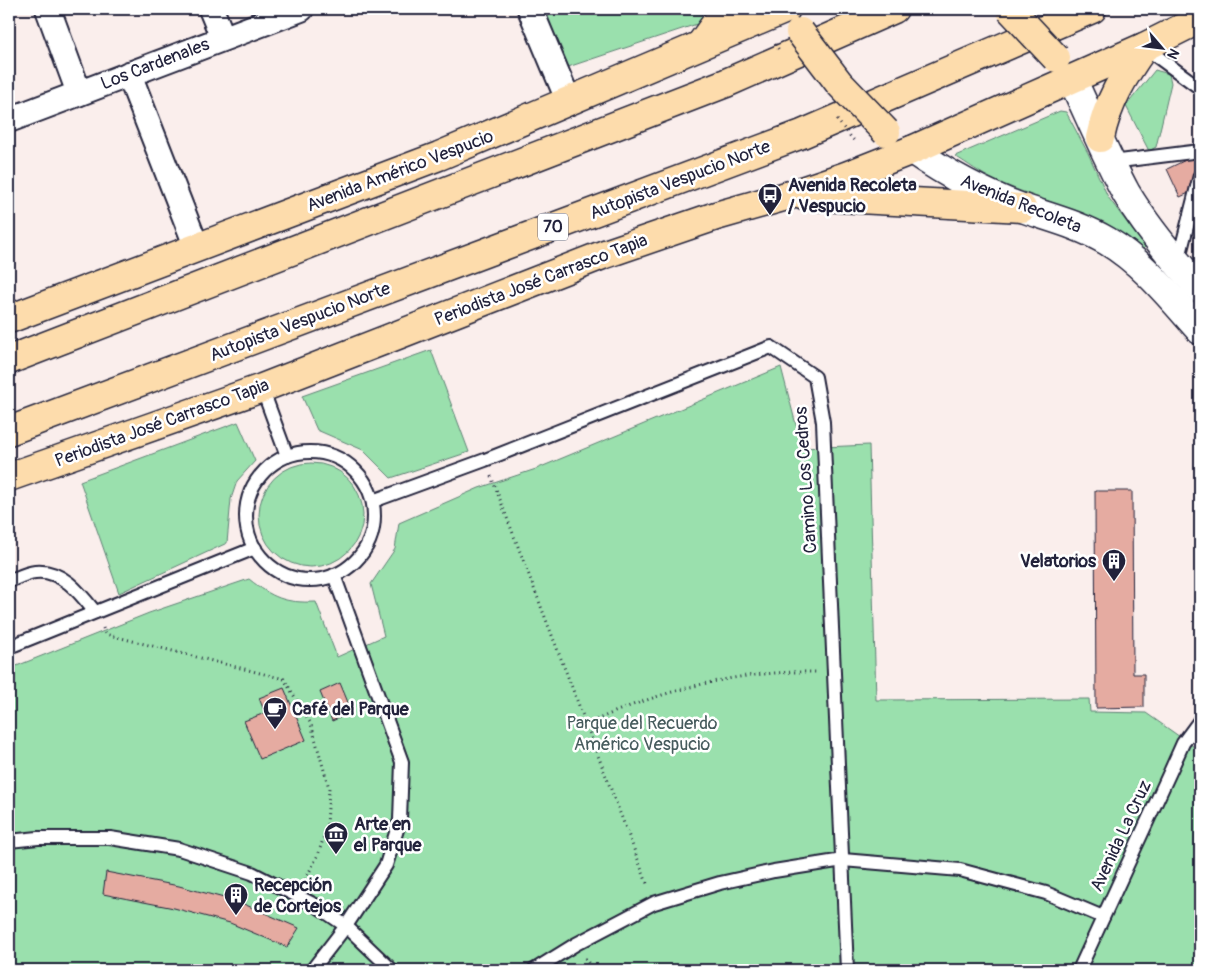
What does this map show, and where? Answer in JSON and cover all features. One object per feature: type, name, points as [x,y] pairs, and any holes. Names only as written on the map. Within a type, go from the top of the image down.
[{"type":"main road","points":[[701,44],[726,9]]},
{"type":"main road","name":"Avenida Américo Vespucio","points":[[9,319],[439,156],[786,9]]},
{"type":"main road","name":"Avenida Recoleta","points":[[786,9],[800,32],[839,83],[886,132],[956,179],[1022,208],[1069,223],[1108,242],[1144,269],[1200,330]]},
{"type":"main road","points":[[9,360],[726,82],[894,9]]},
{"type":"main road","points":[[1010,9],[1064,69],[1135,207],[1178,265],[1200,289]]},
{"type":"main road","name":"Autopista Vespucio Norte","points":[[9,431],[802,134],[1092,9]]},
{"type":"main road","points":[[1064,69],[1144,47],[1200,18]]},
{"type":"main road","points":[[1106,150],[1103,122],[1114,94],[1144,47]]},
{"type":"main road","name":"Periodista José Carrasco Tapia","points":[[9,478],[262,388],[605,254],[716,216],[790,195],[912,150],[1064,69]]},
{"type":"main road","points":[[790,195],[1022,208]]},
{"type":"street","points":[[48,9],[79,93]]},
{"type":"street","points":[[211,9],[223,38]]},
{"type":"street","name":"Los Cardenales","points":[[9,120],[301,9]]},
{"type":"street","points":[[530,9],[569,102]]},
{"type":"street","points":[[129,74],[197,248]]},
{"type":"lane","points":[[1144,47],[1200,88]]},
{"type":"lane","points":[[1106,150],[1200,151]]},
{"type":"lane","points":[[1178,265],[1200,175]]},
{"type":"lane","name":"Camino Los Cedros","points":[[373,502],[485,460],[771,347],[814,377],[823,422],[846,970]]},
{"type":"lane","points":[[262,388],[288,456]]},
{"type":"lane","points":[[309,452],[331,455],[350,465],[365,481],[373,502],[374,520],[366,545],[350,566],[334,575],[317,580],[298,579],[281,573],[273,567],[255,548],[247,527],[247,505],[255,484],[269,467],[288,456],[309,452]]},
{"type":"lane","points":[[9,647],[255,548]]},
{"type":"lane","points":[[9,582],[34,572],[48,573],[64,579],[79,591],[95,612]]},
{"type":"lane","points":[[312,970],[346,926],[386,865],[400,820],[402,762],[334,575]]},
{"type":"lane","name":"Avenida La Cruz","points":[[1079,970],[1183,743],[1200,720]]},
{"type":"lane","points":[[9,841],[38,838],[110,838],[179,848],[252,874],[297,896],[346,926],[392,970]]},
{"type":"lane","points":[[534,970],[576,944],[654,903],[720,883],[774,871],[842,860],[960,870],[1046,893],[1103,917]]},
{"type":"path","points":[[485,460],[654,903]]},
{"type":"path","points":[[95,612],[105,634],[284,679],[311,724],[330,788],[327,827],[318,856],[297,896]]},
{"type":"path","points":[[587,724],[633,703],[672,690],[753,675],[792,672],[835,673]]},
{"type":"green space","points":[[542,9],[698,9],[706,21],[568,67]]},
{"type":"green space","points":[[1155,70],[1169,74],[1171,83],[1156,147],[1149,151],[1126,106]]},
{"type":"green space","points":[[1060,111],[1066,112],[1088,153],[1108,197],[1145,247],[1141,251],[1107,227],[1071,210],[994,180],[955,156]]},
{"type":"green space","points":[[431,350],[469,452],[391,478],[363,450],[317,430],[302,396]]},
{"type":"green space","name":"Parque del Recuerdo Américo Vespucio","points":[[781,367],[802,448],[869,445],[876,700],[1089,699],[1090,712],[1146,713],[1200,751],[1200,970],[9,970],[9,669],[149,613],[249,579],[265,591],[280,598],[295,602],[316,602],[337,657],[384,636],[371,584],[395,549],[399,523],[479,488],[536,469]]},
{"type":"green space","points":[[238,422],[255,461],[237,481],[231,499],[227,543],[119,593],[80,481]]},
{"type":"green space","points":[[311,463],[331,467],[348,478],[359,495],[363,515],[359,535],[348,552],[331,563],[311,567],[291,563],[274,552],[263,535],[259,515],[263,495],[274,478],[291,467]]},
{"type":"building","points":[[1198,154],[1200,188],[1180,197],[1167,169]]},
{"type":"building","name":"Velatorios","points":[[1095,491],[1132,491],[1133,674],[1144,674],[1144,707],[1096,708]]},
{"type":"building","points":[[340,683],[352,712],[332,721],[320,692]]},
{"type":"building","name":"Café del Parque","points":[[284,688],[306,740],[260,759],[244,721],[265,713],[259,698]]},
{"type":"building","name":"Recepción de Cortejos","points":[[106,872],[179,886],[239,902],[299,928],[287,947],[230,923],[174,908],[103,894]]},
{"type":"place","name":"Avenida Recoleta / Vespucio","points":[[770,216]]},
{"type":"place","name":"Velatorios","points":[[1114,582]]},
{"type":"place","name":"Café del Parque","points":[[275,730]]},
{"type":"place","name":"Arte en el Parque","points":[[336,855]]},
{"type":"place","name":"Recepción de Cortejos","points":[[236,916]]}]
